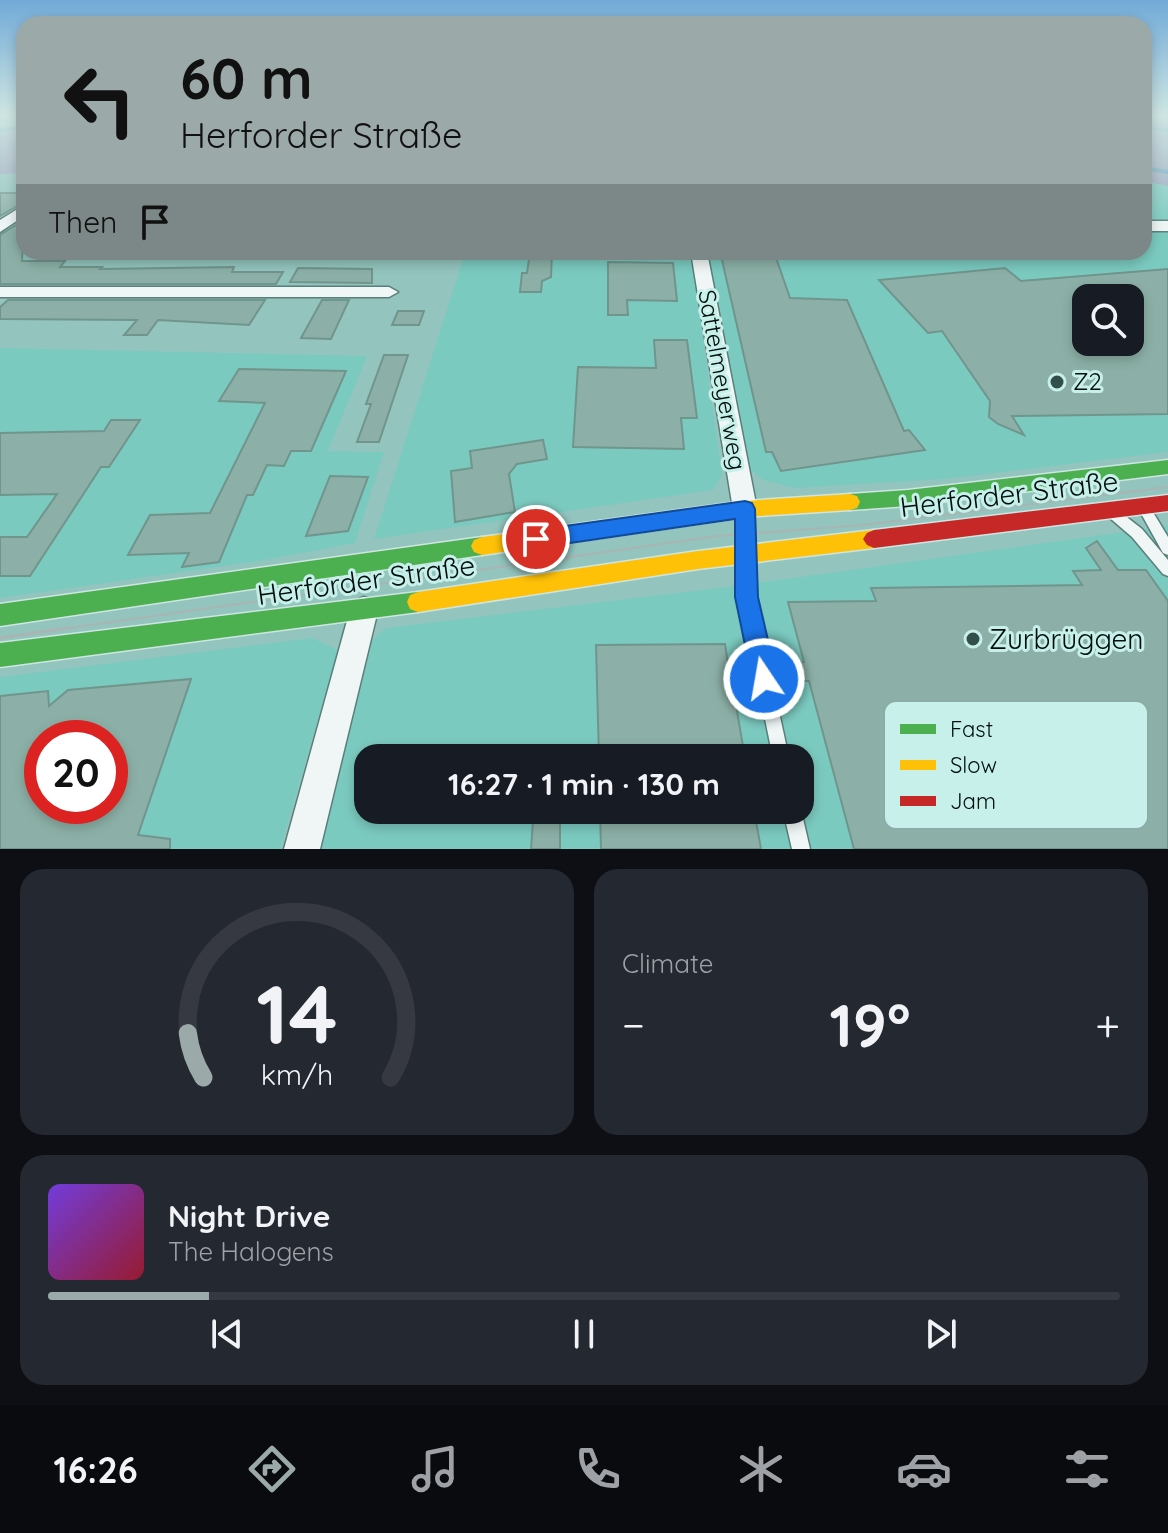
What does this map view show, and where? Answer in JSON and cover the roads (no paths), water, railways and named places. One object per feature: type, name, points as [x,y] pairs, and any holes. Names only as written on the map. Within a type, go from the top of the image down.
[{"type":"main road","name":"Herforder Straße","points":[[0,615],[1168,467]]},
{"type":"main road","name":"Herforder Straße","points":[[0,655],[364,610],[745,555],[1168,503]]},
{"type":"main road","points":[[745,555],[746,522]]},
{"type":"street","name":"Sattelmeyerweg","points":[[700,260],[746,522]]},
{"type":"street","points":[[0,292],[389,292]]},
{"type":"street","points":[[302,849],[364,610]]},
{"type":"lane","points":[[1143,506],[1168,549]]},
{"type":"lane","points":[[1108,510],[1137,533],[1168,570]]},
{"type":"lane","points":[[745,555],[747,597],[778,744]]},
{"type":"lane","points":[[795,824],[801,849]]},
{"type":"waterway","points":[[1152,169],[1168,172]]},
{"type":"tram line","points":[[64,629],[718,536],[863,525],[1168,487]]},
{"type":"tram line","points":[[64,629],[69,628]]},
{"type":"tram line","points":[[0,638],[64,629]]},
{"type":"tram line","points":[[55,630],[64,629]]},
{"type":"place","name":"Z2","points":[[1057,382]]},
{"type":"place","name":"Zurbrüggen","points":[[973,639]]}]
